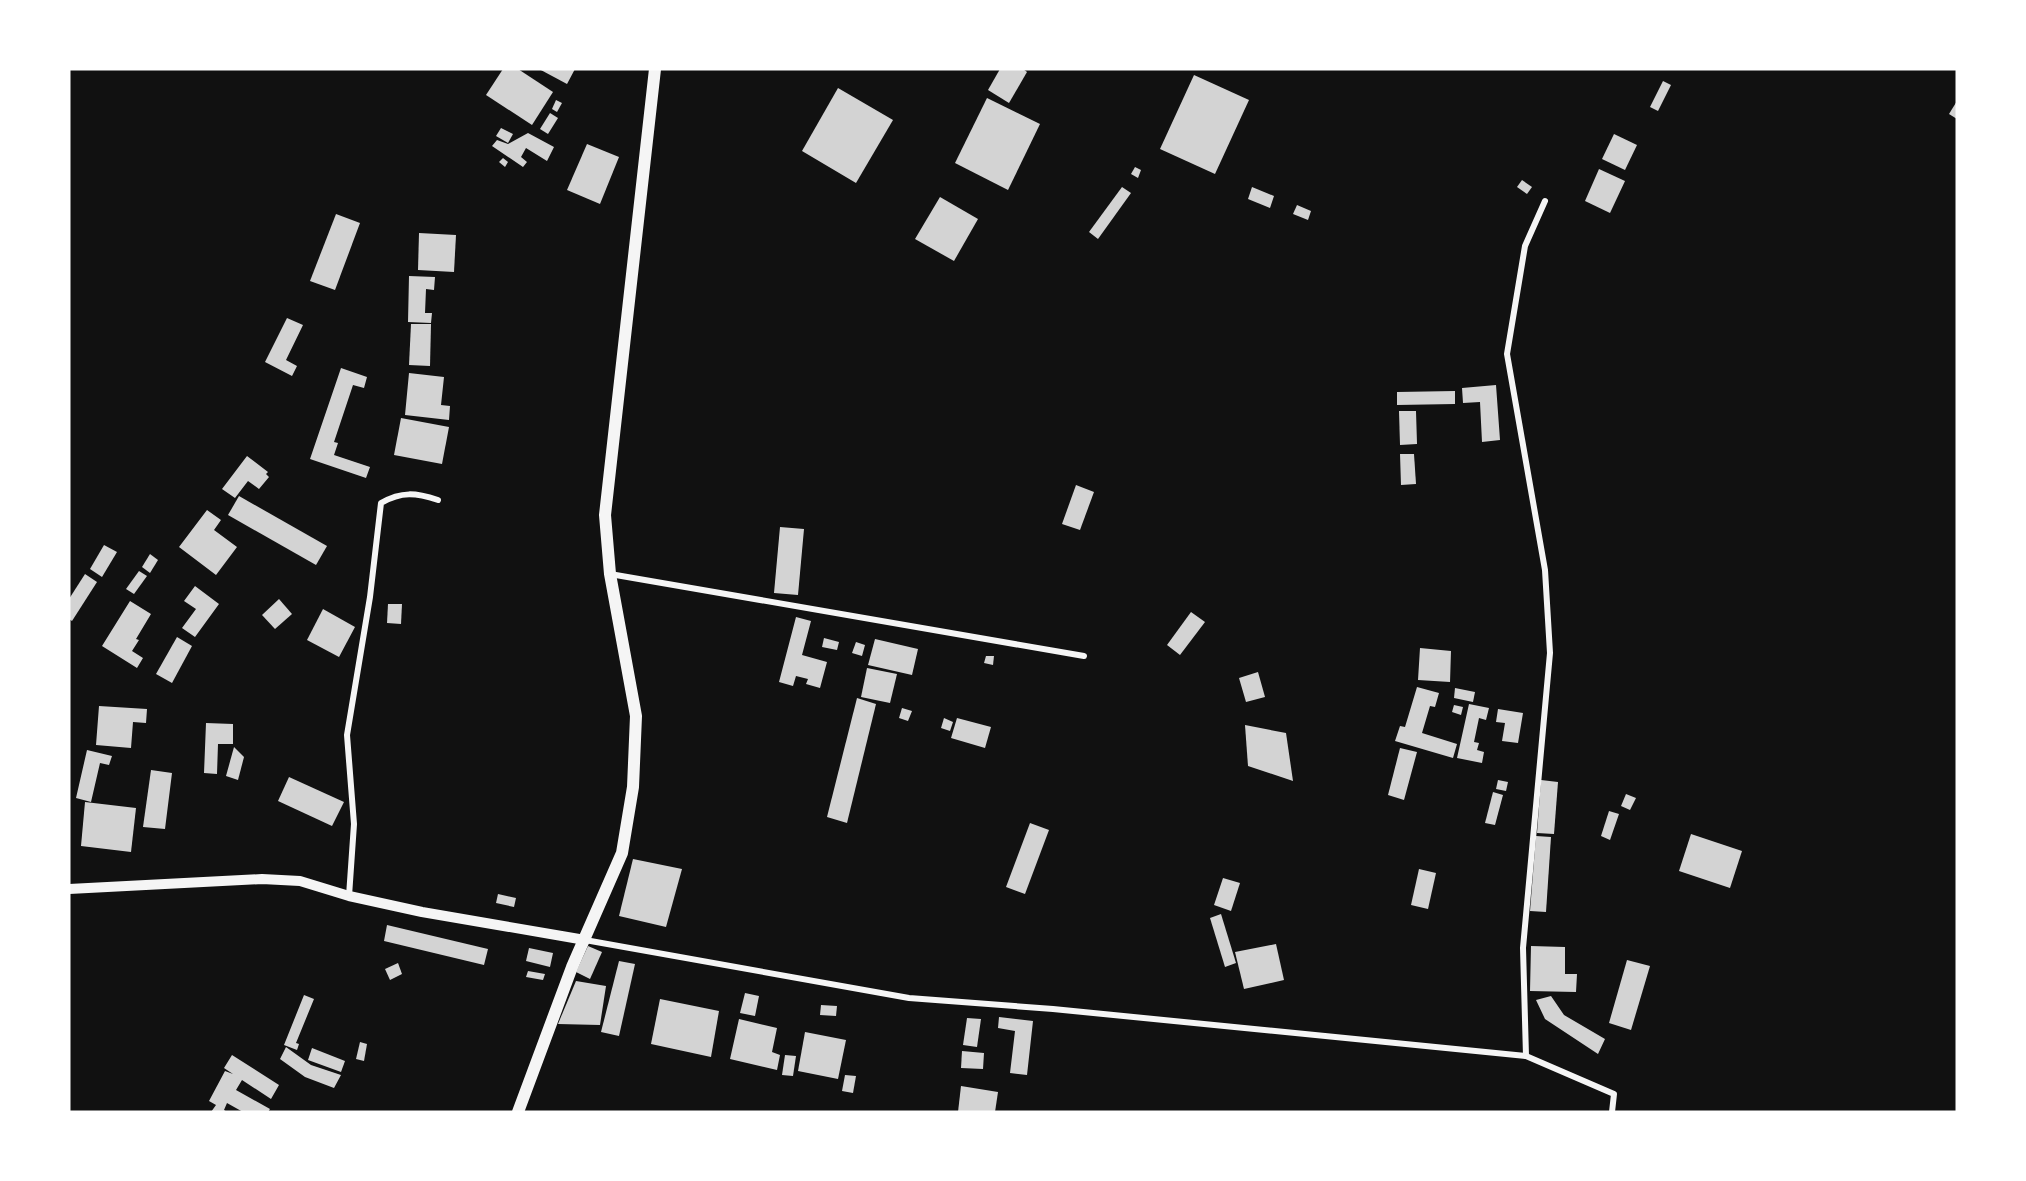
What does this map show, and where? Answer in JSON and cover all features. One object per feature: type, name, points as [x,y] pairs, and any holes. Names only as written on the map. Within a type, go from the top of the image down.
[{"type":"main road","points":[[518,1112],[585,940],[622,853],[633,787],[636,716],[609,574],[605,515],[655,69]]},
{"type":"street","points":[[1526,1056],[1523,948],[1550,653],[1545,570],[1507,354],[1525,246],[1545,201]]},
{"type":"street","points":[[349,896],[354,824],[347,735],[370,597],[381,503],[395,495],[415,493],[438,500]]},
{"type":"street","points":[[609,574],[1084,656]]},
{"type":"street","points":[[69,889],[262,879],[300,881],[349,896],[909,998],[1053,1009],[1526,1056],[1614,1094],[1612,1112]]},
{"type":"building","points":[[503,69],[518,69],[553,92],[532,125],[486,95]]},
{"type":"building","points":[[539,69],[575,69],[567,84]]},
{"type":"building","points":[[1000,69],[1023,69],[1027,72],[1009,103],[988,90]]},
{"type":"building","points":[[1194,75],[1249,100],[1215,174],[1160,149]]},
{"type":"building","points":[[1663,81],[1671,85],[1658,111],[1650,107]]},
{"type":"building","points":[[838,88],[893,120],[856,183],[802,151]]},
{"type":"building","points":[[987,98],[1040,124],[1008,190],[955,163]]},
{"type":"building","points":[[556,100],[562,103],[557,112],[552,109]]},
{"type":"building","points":[[1957,101],[1957,119],[1949,114]]},
{"type":"building","points":[[550,113],[558,118],[548,134],[540,129]]},
{"type":"building","points":[[501,128],[513,134],[508,143],[496,136]]},
{"type":"building","points":[[528,133],[554,147],[547,161],[526,148],[521,157],[527,162],[523,167],[492,146],[497,140],[508,144]]},
{"type":"building","points":[[1614,134],[1637,145],[1625,170],[1602,159]]},
{"type":"building","points":[[587,144],[619,157],[600,204],[567,190]]},
{"type":"building","points":[[503,158],[508,162],[505,167],[499,162]]},
{"type":"building","points":[[1135,167],[1141,170],[1138,178],[1131,174]]},
{"type":"building","points":[[1599,169],[1625,181],[1610,213],[1585,201]]},
{"type":"building","points":[[1522,180],[1532,187],[1527,194],[1517,187]]},
{"type":"building","points":[[1122,187],[1131,193],[1098,239],[1089,232]]},
{"type":"building","points":[[1252,187],[1274,196],[1270,208],[1248,199]]},
{"type":"building","points":[[940,197],[978,219],[954,261],[915,239]]},
{"type":"building","points":[[1297,205],[1311,211],[1308,220],[1293,214]]},
{"type":"building","points":[[336,214],[360,223],[335,290],[310,281]]},
{"type":"building","points":[[419,233],[456,235],[454,272],[418,270]]},
{"type":"building","points":[[409,276],[435,277],[434,290],[426,289],[425,313],[432,313],[431,323],[408,322]]},
{"type":"building","points":[[287,318],[303,325],[286,360],[297,366],[292,376],[265,362]]},
{"type":"building","points":[[411,324],[431,324],[430,366],[409,365]]},
{"type":"building","points":[[341,368],[367,377],[364,388],[353,385],[334,442],[338,443],[334,455],[370,467],[366,478],[310,459]]},
{"type":"building","points":[[409,373],[444,377],[441,405],[450,406],[449,420],[405,415]]},
{"type":"building","points":[[1496,385],[1500,440],[1482,442],[1480,402],[1463,403],[1462,388]]},
{"type":"building","points":[[1455,391],[1455,404],[1397,405],[1397,392]]},
{"type":"building","points":[[1399,411],[1416,411],[1417,444],[1400,445]]},
{"type":"building","points":[[401,418],[449,427],[442,464],[394,455]]},
{"type":"building","points":[[1400,454],[1414,454],[1416,484],[1401,485]]},
{"type":"building","points":[[247,456],[268,472],[266,474],[269,477],[259,489],[248,481],[235,498],[222,489]]},
{"type":"building","points":[[1076,485],[1094,492],[1080,530],[1062,524]]},
{"type":"building","points":[[239,496],[327,546],[316,565],[228,515]]},
{"type":"building","points":[[207,510],[221,520],[214,530],[237,547],[216,575],[179,547]]},
{"type":"building","points":[[780,527],[804,529],[798,595],[774,593]]},
{"type":"building","points":[[104,545],[117,552],[102,577],[90,569]]},
{"type":"building","points":[[150,554],[158,560],[150,573],[142,567]]},
{"type":"building","points":[[139,571],[147,576],[134,594],[126,589]]},
{"type":"building","points":[[85,574],[97,582],[72,621],[69,619],[69,599]]},
{"type":"building","points":[[195,586],[219,604],[195,637],[182,628],[196,609],[184,601]]},
{"type":"building","points":[[279,599],[292,614],[275,629],[262,615]]},
{"type":"building","points":[[130,601],[151,614],[136,639],[139,640],[132,651],[143,658],[137,668],[102,646]]},
{"type":"building","points":[[388,604],[402,604],[401,624],[387,623]]},
{"type":"building","points":[[323,609],[355,627],[339,657],[307,640]]},
{"type":"building","points":[[1191,612],[1205,622],[1180,655],[1167,645]]},
{"type":"building","points":[[796,617],[811,621],[802,655],[827,662],[820,688],[806,684],[808,679],[796,676],[793,686],[779,682]]},
{"type":"building","points":[[177,637],[192,646],[172,683],[156,674]]},
{"type":"building","points":[[824,638],[839,642],[837,650],[822,647]]},
{"type":"building","points":[[875,639],[918,649],[912,675],[868,665]]},
{"type":"building","points":[[856,642],[865,645],[862,656],[852,653]]},
{"type":"building","points":[[1420,648],[1451,651],[1450,682],[1418,680]]},
{"type":"building","points":[[986,656],[994,656],[993,665],[984,663]]},
{"type":"building","points":[[867,668],[897,674],[890,703],[861,697]]},
{"type":"building","points":[[1258,672],[1265,697],[1246,702],[1239,678]]},
{"type":"building","points":[[1417,687],[1439,693],[1435,707],[1430,706],[1422,733],[1457,744],[1453,758],[1395,741],[1400,726],[1405,727]]},
{"type":"building","points":[[1455,688],[1475,692],[1473,702],[1454,698]]},
{"type":"building","points":[[857,698],[876,704],[847,823],[827,817]]},
{"type":"building","points":[[1469,704],[1489,708],[1486,720],[1479,718],[1474,742],[1479,743],[1477,750],[1484,752],[1482,763],[1457,758]]},
{"type":"building","points":[[1454,705],[1463,707],[1461,715],[1452,712]]},
{"type":"building","points":[[99,706],[147,709],[146,723],[133,722],[131,748],[96,745]]},
{"type":"building","points":[[902,708],[912,711],[908,721],[899,718]]},
{"type":"building","points":[[1498,709],[1523,713],[1518,743],[1502,741],[1505,723],[1496,722]]},
{"type":"building","points":[[944,718],[953,722],[950,731],[941,728]]},
{"type":"building","points":[[957,718],[991,727],[985,748],[951,738]]},
{"type":"building","points":[[206,723],[233,724],[233,744],[218,744],[217,774],[204,773]]},
{"type":"building","points":[[1245,725],[1286,733],[1293,781],[1248,766]]},
{"type":"building","points":[[234,747],[244,757],[238,780],[226,776]]},
{"type":"building","points":[[1400,748],[1417,752],[1404,800],[1388,795]]},
{"type":"building","points":[[87,750],[112,756],[109,765],[100,763],[91,802],[76,798]]},
{"type":"building","points":[[151,770],[172,773],[165,829],[143,827]]},
{"type":"building","points":[[289,777],[344,802],[332,826],[278,801]]},
{"type":"building","points":[[1498,780],[1508,782],[1506,791],[1496,789]]},
{"type":"building","points":[[1541,780],[1558,782],[1554,834],[1537,833]]},
{"type":"building","points":[[1493,792],[1503,795],[1495,825],[1485,823]]},
{"type":"building","points":[[1626,794],[1636,798],[1630,810],[1621,806]]},
{"type":"building","points":[[85,802],[136,808],[131,852],[81,846]]},
{"type":"building","points":[[1609,811],[1619,814],[1610,840],[1601,836]]},
{"type":"building","points":[[1030,823],[1049,830],[1025,894],[1006,887]]},
{"type":"building","points":[[1691,834],[1742,851],[1730,888],[1679,871]]},
{"type":"building","points":[[1536,836],[1551,837],[1546,912],[1530,911]]},
{"type":"building","points":[[633,859],[682,869],[666,927],[619,916]]},
{"type":"building","points":[[1419,869],[1436,873],[1428,909],[1411,905]]},
{"type":"building","points":[[1223,878],[1240,883],[1231,911],[1214,905]]},
{"type":"building","points":[[498,894],[516,898],[514,907],[496,903]]},
{"type":"building","points":[[1221,914],[1236,963],[1225,967],[1210,918]]},
{"type":"building","points":[[387,925],[488,949],[484,965],[384,941]]},
{"type":"building","points":[[1276,944],[1284,980],[1244,989],[1235,952]]},
{"type":"building","points":[[588,946],[602,952],[590,979],[576,972]]},
{"type":"building","points":[[1531,946],[1565,947],[1565,974],[1577,974],[1576,992],[1530,991]]},
{"type":"building","points":[[529,948],[553,953],[550,967],[526,961]]},
{"type":"building","points":[[1627,960],[1650,966],[1631,1030],[1609,1023]]},
{"type":"building","points":[[619,961],[635,964],[619,1036],[601,1032]]},
{"type":"building","points":[[398,963],[402,974],[390,980],[385,969]]},
{"type":"building","points":[[528,971],[545,974],[543,980],[526,977]]},
{"type":"building","points":[[576,981],[606,986],[600,1025],[558,1024]]},
{"type":"building","points":[[745,993],[759,996],[755,1016],[740,1013]]},
{"type":"building","points":[[304,995],[314,999],[296,1043],[299,1044],[297,1050],[284,1045]]},
{"type":"building","points":[[1551,996],[1564,1015],[1605,1039],[1598,1054],[1545,1019],[1536,1000]]},
{"type":"building","points":[[660,999],[719,1011],[711,1057],[651,1044]]},
{"type":"building","points":[[821,1005],[837,1006],[836,1016],[820,1015]]},
{"type":"building","points":[[999,1017],[1033,1021],[1027,1075],[1010,1073],[1015,1031],[998,1028]]},
{"type":"building","points":[[967,1018],[981,1019],[977,1047],[963,1045]]},
{"type":"building","points":[[739,1019],[777,1028],[772,1052],[780,1055],[777,1070],[730,1059]]},
{"type":"building","points":[[805,1032],[846,1040],[838,1079],[798,1071]]},
{"type":"building","points":[[360,1042],[367,1044],[364,1061],[356,1059]]},
{"type":"building","points":[[286,1047],[311,1065],[341,1075],[334,1088],[305,1077],[280,1059]]},
{"type":"building","points":[[312,1048],[345,1061],[341,1072],[308,1060]]},
{"type":"building","points":[[962,1051],[984,1053],[983,1069],[961,1068]]},
{"type":"building","points":[[232,1055],[279,1085],[271,1099],[242,1080],[236,1090],[270,1109],[268,1112],[243,1112],[227,1103],[224,1110],[227,1112],[211,1112],[216,1105],[209,1101],[225,1071],[233,1074],[224,1068]]},
{"type":"building","points":[[785,1055],[796,1056],[793,1076],[782,1075]]},
{"type":"building","points":[[845,1075],[856,1076],[853,1093],[842,1091]]},
{"type":"building","points":[[961,1086],[998,1092],[995,1112],[958,1112]]}]
